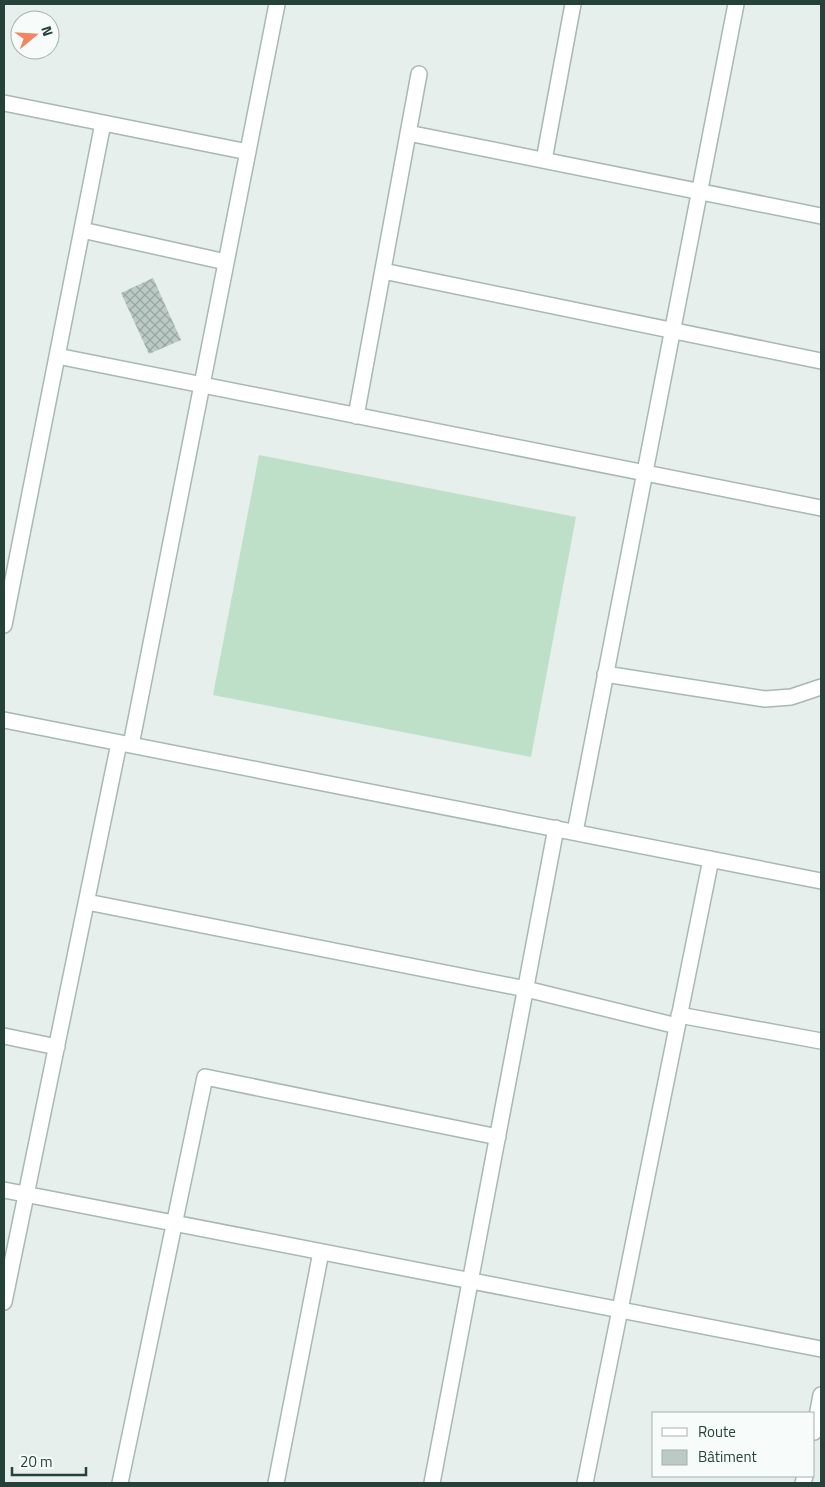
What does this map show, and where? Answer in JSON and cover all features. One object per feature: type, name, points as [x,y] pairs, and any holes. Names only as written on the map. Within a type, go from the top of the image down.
[{"type":"street","points":[[4,1302],[87,902],[125,744],[202,385],[278,4]]},
{"type":"street","points":[[544,160],[574,4]]},
{"type":"street","points":[[575,832],[736,4]]},
{"type":"street","points":[[356,416],[419,74]]},
{"type":"street","points":[[4,103],[248,152]]},
{"type":"street","points":[[4,626],[103,123]]},
{"type":"street","points":[[408,133],[821,216]]},
{"type":"street","points":[[82,230],[226,262]]},
{"type":"street","points":[[383,271],[821,361]]},
{"type":"street","points":[[57,356],[821,508]]},
{"type":"street","points":[[606,674],[765,699],[791,697],[821,687]]},
{"type":"street","points":[[4,720],[821,881]]},
{"type":"street","points":[[432,1483],[556,828]]},
{"type":"street","points":[[585,1483],[711,859]]},
{"type":"street","points":[[87,902],[678,1021],[821,1041]]},
{"type":"street","points":[[4,1036],[57,1047]]},
{"type":"street","points":[[120,1483],[205,1077],[498,1137]]},
{"type":"street","points":[[4,1190],[821,1350]]},
{"type":"street","points":[[276,1483],[322,1252]]},
{"type":"street","points":[[815,1427],[821,1395]]},
{"type":"green space","points":[[259,455],[576,517],[531,757],[213,695]]},
{"type":"building","points":[[153,278],[181,340],[149,354],[121,293]]}]
